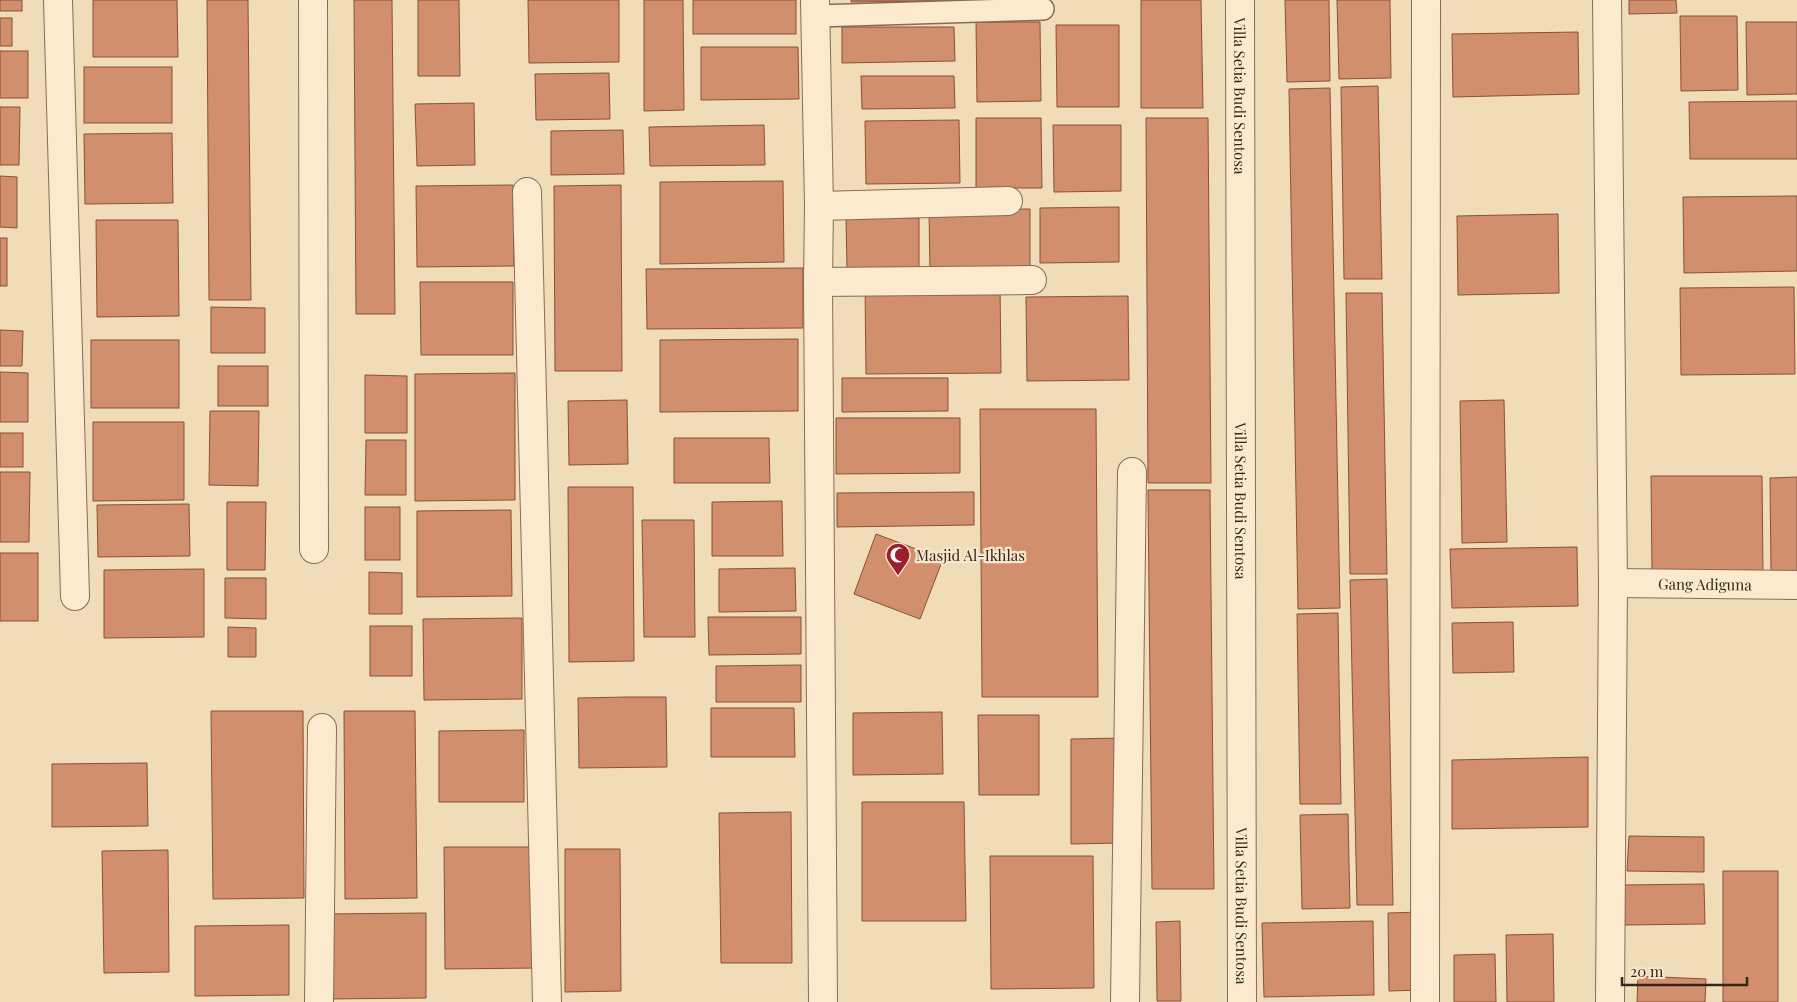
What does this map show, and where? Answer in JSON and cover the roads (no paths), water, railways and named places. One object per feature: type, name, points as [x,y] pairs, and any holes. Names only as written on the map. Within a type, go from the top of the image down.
[{"type":"street","points":[[58,0],[75,596]]},
{"type":"street","points":[[314,0],[314,549]]},
{"type":"street","name":"Villa Setia Budi Sentosa","points":[[1240,0],[1242,1002]]},
{"type":"street","points":[[1425,1002],[1426,0]]},
{"type":"street","points":[[1607,0],[1613,583],[1610,1002]]},
{"type":"street","points":[[816,8],[819,206],[823,1002]]},
{"type":"street","points":[[527,192],[547,1002]]},
{"type":"street","points":[[819,206],[1008,201]]},
{"type":"street","points":[[818,282],[1032,280]]},
{"type":"street","points":[[1125,1002],[1132,472]]},
{"type":"street","name":"Gang Adiguna","points":[[1613,583],[1797,586]]},
{"type":"street","points":[[319,1002],[322,728]]},
{"type":"lane","points":[[816,8],[1043,9]]},
{"type":"place","name":"Masjid Al-Ikhlas","points":[[898,576]]}]
